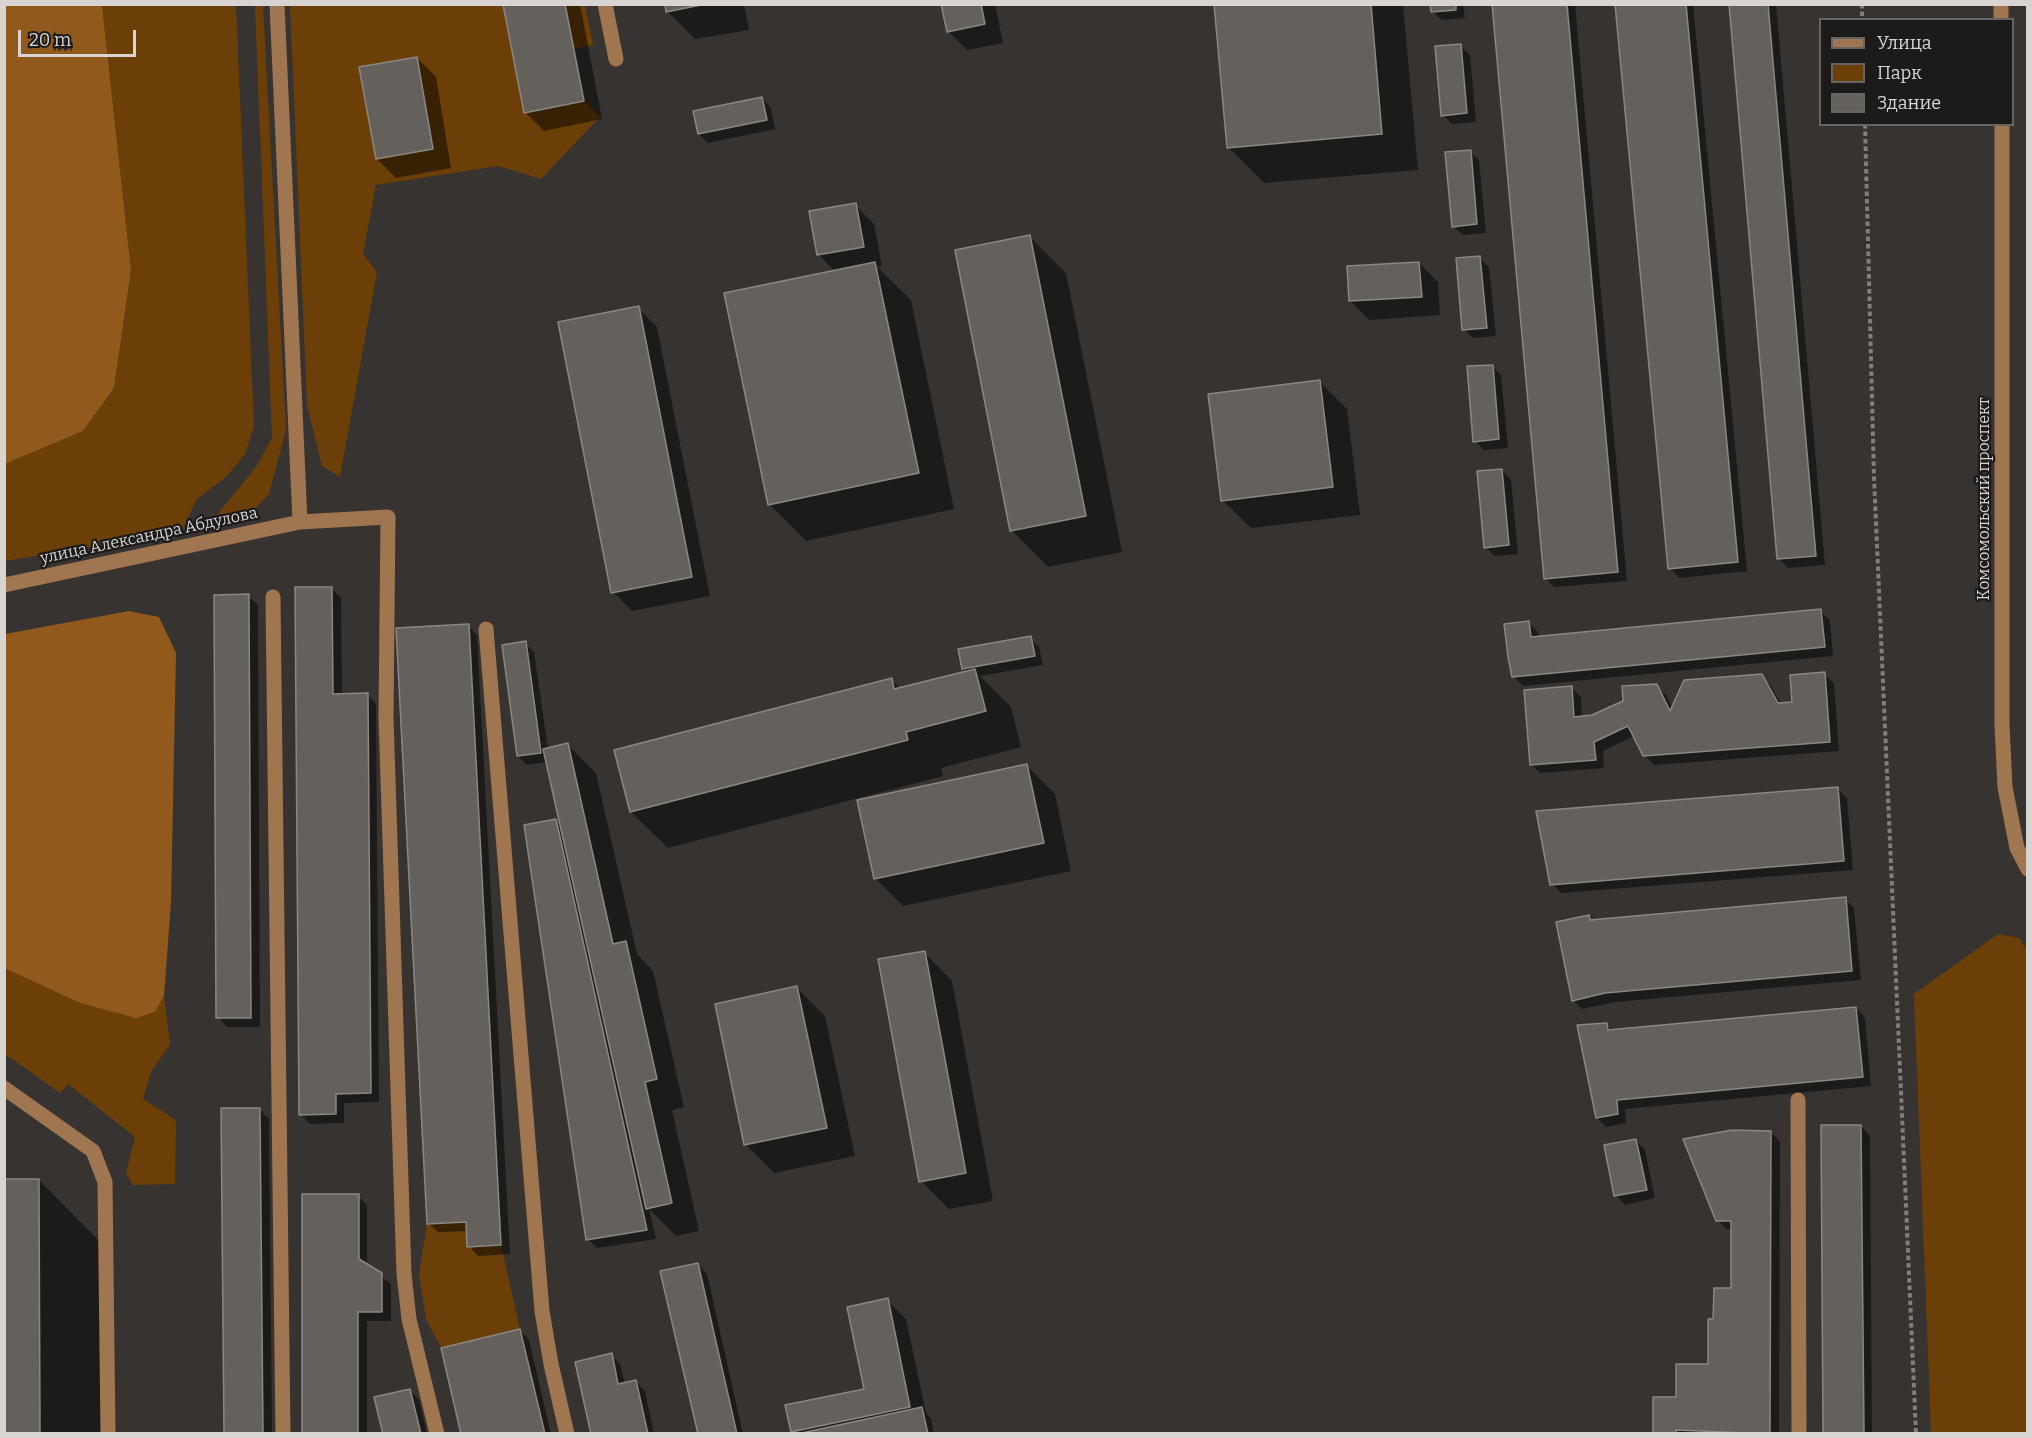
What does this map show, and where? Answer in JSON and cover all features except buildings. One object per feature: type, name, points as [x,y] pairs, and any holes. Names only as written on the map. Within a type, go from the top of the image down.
[{"type":"street","points":[[277,4],[300,522]]},
{"type":"street","points":[[605,4],[616,58]]},
{"type":"street","name":"Комсомольский проспект","points":[[2002,126],[2002,725],[2005,787],[2017,848],[2028,869]]},
{"type":"street","name":"улица Александра Абдулова","points":[[4,585],[300,522],[388,517],[386,717],[404,1274],[409,1319],[437,1434]]},
{"type":"street","points":[[273,597],[283,1434]]},
{"type":"street","points":[[486,629],[542,1311],[567,1434]]},
{"type":"street","points":[[4,1088],[93,1151],[105,1182],[108,1434]]},
{"type":"street","points":[[1798,1100],[1799,1434]]},
{"type":"path","points":[[1865,126],[1875,489],[1916,1434]]},
{"type":"green space","points":[[102,5],[236,5],[254,426],[245,454],[227,476],[197,499],[181,532],[5,561],[5,464],[83,431],[114,388],[131,270]]},
{"type":"green space","points":[[255,5],[263,5],[286,430],[269,494],[250,514],[207,527],[256,467],[272,438]]},
{"type":"green space","points":[[290,5],[503,5],[524,112],[584,101],[600,117],[541,179],[498,166],[376,185],[363,254],[377,272],[340,477],[322,466],[307,405]],"holes":[[[417,57],[433,149],[376,159],[359,67]]]},
{"type":"green space","points":[[565,5],[585,5],[593,45],[574,49]]},
{"type":"green space","points":[[1998,934],[2019,938],[2027,950],[2027,1433],[1931,1433],[1914,994]]},
{"type":"green space","points":[[5,968],[80,1003],[155,1012],[164,996],[170,1044],[151,1072],[143,1099],[176,1120],[175,1184],[133,1185],[126,1173],[135,1137],[68,1084],[60,1093],[5,1054]]},
{"type":"green space","points":[[466,1222],[468,1247],[501,1245],[520,1329],[441,1348],[426,1319],[419,1274],[427,1224]]},
{"type":"shaded area","points":[[5,4],[102,5],[131,270],[114,388],[83,431],[5,464]]},
{"type":"shaded area","points":[[129,611],[159,617],[176,653],[171,902],[164,996],[155,1012],[136,1018],[80,1003],[4,968],[5,634]]}]
